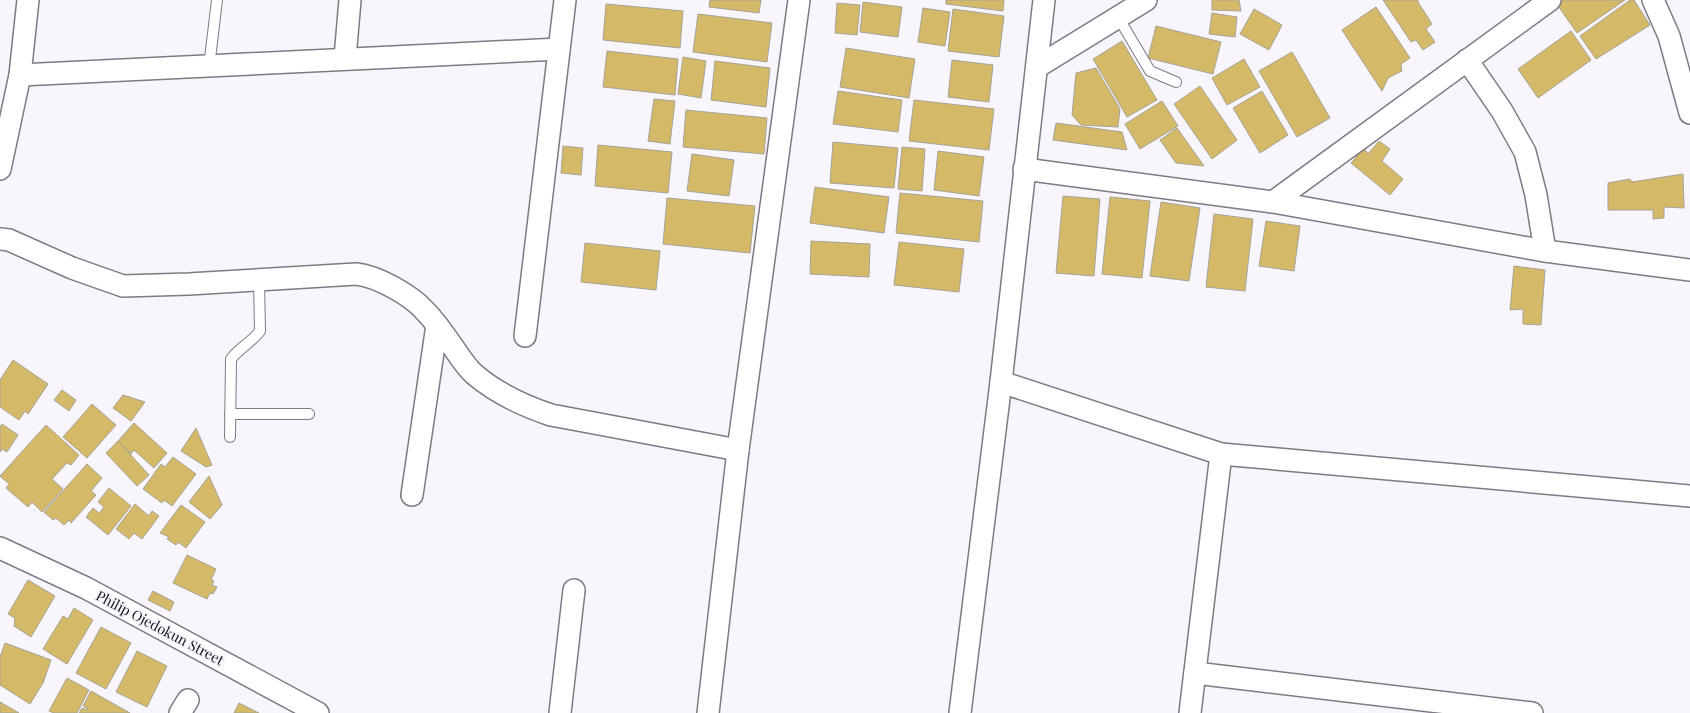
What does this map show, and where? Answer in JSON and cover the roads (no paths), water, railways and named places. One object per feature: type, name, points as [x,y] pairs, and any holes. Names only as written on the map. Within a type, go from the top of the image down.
[{"type":"street","points":[[0,169],[20,75],[28,0]]},
{"type":"street","points":[[345,58],[350,0]]},
{"type":"street","points":[[525,336],[565,0]]},
{"type":"street","points":[[708,713],[738,450],[799,0]]},
{"type":"street","points":[[960,713],[1001,382],[1044,0]]},
{"type":"street","points":[[1037,67],[1146,0]]},
{"type":"street","points":[[1273,202],[1550,0]]},
{"type":"street","points":[[1653,0],[1669,36],[1690,112]]},
{"type":"street","points":[[20,75],[559,49]]},
{"type":"street","points":[[1466,60],[1502,111],[1525,152],[1536,195],[1545,252]]},
{"type":"street","points":[[1024,169],[1273,202],[1545,252],[1690,270]]},
{"type":"street","points":[[0,239],[9,240],[72,268],[123,286],[367,275],[378,279],[424,309],[473,373],[497,391],[530,408],[551,415],[738,450]]},
{"type":"street","points":[[412,495],[437,325]]},
{"type":"street","points":[[1001,382],[1221,454],[1690,496]]},
{"type":"street","points":[[1190,713],[1221,454]]},
{"type":"street","name":"Philip Ojedokun Street","points":[[0,548],[86,588],[318,713]]},
{"type":"street","points":[[560,713],[574,590]]},
{"type":"street","points":[[1195,673],[1532,713]]},
{"type":"lane","points":[[208,67],[217,0]]},
{"type":"lane","points":[[1118,17],[1150,71],[1176,82]]},
{"type":"lane","points":[[230,437],[231,359],[260,331],[259,280]]},
{"type":"lane","points":[[230,414],[309,414]]}]
